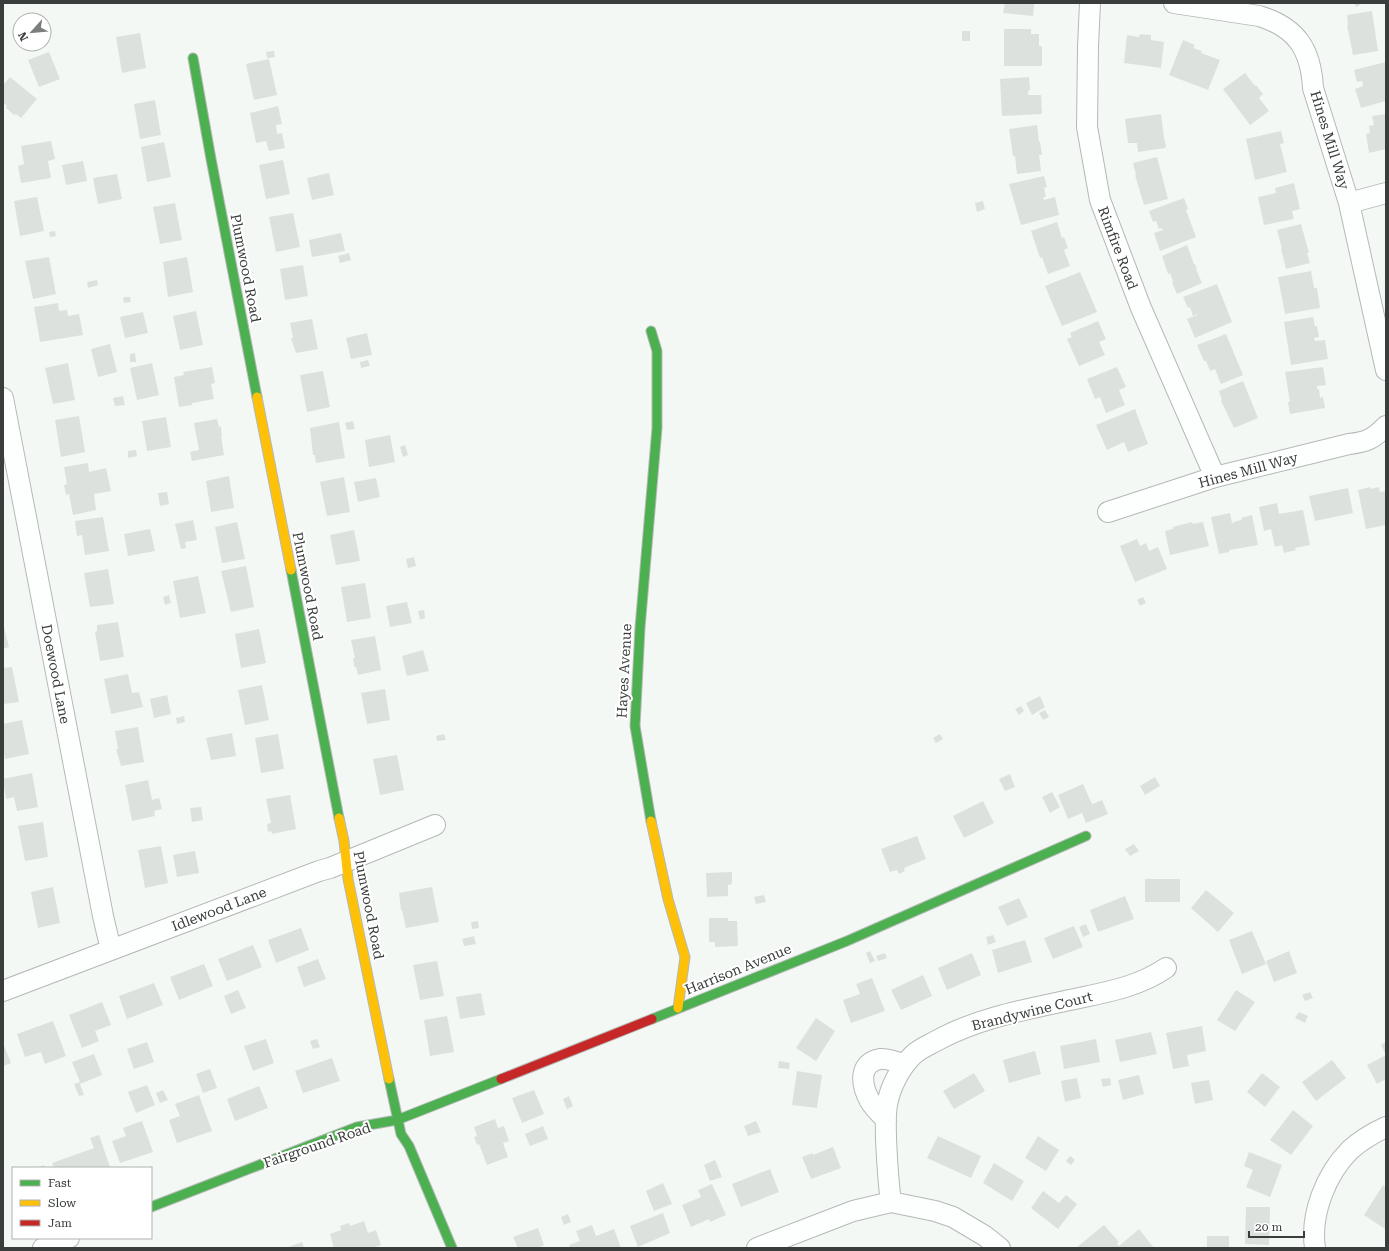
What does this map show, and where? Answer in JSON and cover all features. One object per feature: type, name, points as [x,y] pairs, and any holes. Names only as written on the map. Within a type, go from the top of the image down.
[{"type":"street","name":"Rimfire Road","points":[[1090,3],[1087,127],[1100,200],[1141,308],[1215,477]]},
{"type":"street","name":"Hines Mill Way","points":[[1174,3],[1259,16],[1271,20],[1288,30],[1300,42],[1308,57],[1312,72],[1313,88],[1349,202],[1386,370]]},
{"type":"street","name":"Plumwood Road","points":[[193,58],[214,175],[344,841],[348,879],[397,1120]]},
{"type":"street","points":[[1349,202],[1386,193]]},
{"type":"street","name":"Hayes Avenue","points":[[651,331],[657,351],[657,428],[640,628],[635,726],[654,838],[668,899],[685,957],[678,1008]]},
{"type":"street","name":"Doewood Lane","points":[[3,398],[102,916],[111,950]]},
{"type":"street","name":"Hines Mill Way","points":[[1108,512],[1215,477],[1349,444],[1364,442],[1376,437],[1386,426]]},
{"type":"street","name":"Idlewood Lane","points":[[3,991],[346,861],[435,825]]},
{"type":"street","name":"Harrison Avenue","points":[[397,1120],[847,941],[1086,836]]},
{"type":"street","name":"Brandywine Court","points":[[891,1202],[888,1174],[886,1120],[887,1105],[893,1086],[905,1064],[915,1054],[946,1036],[973,1024],[1115,990],[1140,982],[1166,968]]},
{"type":"street","points":[[886,1120],[871,1102],[864,1087],[864,1071],[869,1063],[882,1058],[905,1064]]},
{"type":"street","points":[[397,1120],[401,1134],[409,1146],[452,1248]]},
{"type":"street","name":"Fairground Road","points":[[152,1207],[357,1128],[397,1120]]},
{"type":"street","points":[[1315,1248],[1314,1230],[1317,1211],[1332,1175],[1351,1150],[1370,1135],[1386,1126]]},
{"type":"street","points":[[757,1248],[853,1211],[891,1202],[935,1211],[953,1217],[985,1236],[1000,1248]]},
{"type":"street","points":[[43,1248],[66,1239]]},
{"type":"building","points":[[1005,3],[1033,3],[1033,16],[1003,13]]},
{"type":"building","points":[[1354,3],[1363,3],[1356,7]]},
{"type":"building","points":[[1372,11],[1378,51],[1353,55],[1347,25],[1347,15]]},
{"type":"building","points":[[1004,29],[1031,29],[1031,34],[1039,34],[1039,46],[1042,46],[1042,66],[1004,66]]},
{"type":"building","points":[[962,31],[970,31],[970,41],[962,41]]},
{"type":"building","points":[[140,33],[146,68],[122,73],[116,37]]},
{"type":"building","points":[[1140,34],[1151,35],[1151,40],[1164,42],[1161,68],[1124,63],[1127,35],[1139,37]]},
{"type":"building","points":[[1183,40],[1195,45],[1193,48],[1202,51],[1201,53],[1220,60],[1208,90],[1169,75]]},
{"type":"building","points":[[274,51],[275,57],[267,58],[266,52]]},
{"type":"building","points":[[49,52],[60,79],[39,87],[28,60]]},
{"type":"building","points":[[269,59],[277,95],[254,100],[246,64]]},
{"type":"building","points":[[1386,62],[1386,101],[1361,108],[1355,89],[1363,86],[1362,81],[1357,82],[1354,70]]},
{"type":"building","points":[[1245,73],[1263,94],[1259,98],[1269,111],[1250,125],[1223,89]]},
{"type":"building","points":[[10,77],[37,99],[21,118],[16,114],[14,115],[6,108],[7,106],[3,102],[3,85]]},
{"type":"building","points":[[1029,77],[1030,90],[1028,91],[1028,95],[1041,95],[1042,114],[1002,116],[1000,79]]},
{"type":"building","points":[[155,100],[161,135],[140,139],[134,104]]},
{"type":"building","points":[[278,106],[282,124],[276,125],[277,134],[282,133],[285,148],[269,151],[266,141],[256,143],[250,113]]},
{"type":"building","points":[[1161,114],[1166,145],[1165,148],[1138,152],[1137,143],[1128,143],[1125,119]]},
{"type":"building","points":[[1386,114],[1386,149],[1369,153],[1366,134],[1370,133],[1369,126],[1374,125],[1372,116]]},
{"type":"building","points":[[1037,125],[1042,155],[1039,155],[1041,171],[1017,174],[1009,129]]},
{"type":"building","points":[[1281,131],[1284,143],[1280,144],[1287,172],[1255,180],[1246,139]]},
{"type":"building","points":[[51,141],[55,159],[48,161],[51,178],[21,183],[18,166],[24,164],[21,146]]},
{"type":"building","points":[[164,142],[171,177],[147,182],[141,147]]},
{"type":"building","points":[[1157,157],[1168,199],[1144,205],[1133,163]]},
{"type":"building","points":[[283,160],[290,194],[266,199],[259,165]]},
{"type":"building","points":[[83,161],[87,181],[66,185],[62,165]]},
{"type":"building","points":[[329,173],[334,195],[312,200],[307,178]]},
{"type":"building","points":[[117,174],[122,199],[98,204],[93,178]]},
{"type":"building","points":[[1044,176],[1047,187],[1044,188],[1046,197],[1043,197],[1044,200],[1055,197],[1059,215],[1021,225],[1009,184]]},
{"type":"building","points":[[1294,183],[1300,209],[1292,211],[1294,219],[1264,225],[1258,197],[1276,193],[1275,188]]},
{"type":"building","points":[[37,197],[44,231],[20,236],[14,201]]},
{"type":"building","points":[[1184,198],[1188,209],[1186,210],[1196,237],[1160,251],[1154,233],[1163,230],[1162,228],[1159,229],[1156,221],[1153,222],[1149,211]]},
{"type":"building","points":[[983,201],[985,209],[977,212],[975,203]]},
{"type":"building","points":[[175,203],[182,240],[160,244],[153,207]]},
{"type":"building","points":[[293,213],[300,247],[276,252],[269,217]]},
{"type":"building","points":[[1057,222],[1062,238],[1064,237],[1068,248],[1064,250],[1070,266],[1048,274],[1042,257],[1040,258],[1031,231]]},
{"type":"building","points":[[1301,224],[1309,253],[1307,253],[1310,263],[1286,269],[1277,230]]},
{"type":"building","points":[[55,231],[56,236],[50,237],[49,232]]},
{"type":"building","points":[[341,233],[345,251],[312,257],[309,240]]},
{"type":"building","points":[[1187,245],[1202,283],[1177,294],[1162,256]]},
{"type":"building","points":[[349,253],[351,260],[340,263],[338,256]]},
{"type":"building","points":[[49,257],[56,294],[33,299],[25,261]]},
{"type":"building","points":[[187,257],[193,292],[168,297],[163,262]]},
{"type":"building","points":[[303,265],[308,296],[285,300],[280,269]]},
{"type":"building","points":[[1311,271],[1314,288],[1317,288],[1320,308],[1285,314],[1278,277]]},
{"type":"building","points":[[1080,272],[1097,312],[1062,326],[1045,286]]},
{"type":"building","points":[[97,280],[98,285],[88,288],[87,282]]},
{"type":"building","points":[[1217,284],[1232,322],[1195,338],[1187,319],[1197,315],[1197,314],[1193,316],[1190,307],[1188,308],[1183,297]]},
{"type":"building","points":[[130,297],[131,302],[124,303],[123,298]]},
{"type":"building","points":[[58,303],[59,311],[67,310],[68,316],[79,314],[83,335],[40,342],[34,307]]},
{"type":"building","points":[[196,311],[203,345],[180,350],[173,316]]},
{"type":"building","points":[[143,312],[148,333],[125,338],[120,317]]},
{"type":"building","points":[[1313,317],[1315,326],[1317,326],[1319,337],[1314,338],[1315,341],[1325,340],[1328,359],[1291,365],[1284,322]]},
{"type":"building","points":[[312,319],[318,349],[296,353],[291,338],[293,338],[290,323]]},
{"type":"building","points":[[1098,321],[1106,339],[1099,342],[1105,355],[1079,366],[1067,339],[1072,337],[1070,333]]},
{"type":"building","points":[[367,333],[372,355],[351,359],[346,338]]},
{"type":"building","points":[[1226,334],[1243,375],[1221,384],[1215,369],[1210,371],[1197,345]]},
{"type":"building","points":[[110,344],[117,372],[98,377],[91,349]]},
{"type":"building","points":[[135,353],[136,362],[130,362],[130,354]]},
{"type":"building","points":[[368,360],[370,366],[361,368],[360,362]]},
{"type":"building","points":[[68,363],[75,400],[53,404],[45,368]]},
{"type":"building","points":[[152,363],[159,395],[137,400],[130,368]]},
{"type":"building","points":[[212,367],[215,383],[211,384],[214,399],[179,407],[174,377],[184,375],[183,372]]},
{"type":"building","points":[[1117,367],[1126,387],[1119,390],[1125,405],[1106,413],[1100,397],[1095,399],[1087,379]]},
{"type":"building","points":[[1323,367],[1326,385],[1317,386],[1317,389],[1319,389],[1320,398],[1323,397],[1325,408],[1290,414],[1288,402],[1290,402],[1285,372]]},
{"type":"building","points":[[323,371],[330,407],[307,412],[300,375]]},
{"type":"building","points":[[1243,381],[1258,418],[1234,428],[1221,401],[1219,391]]},
{"type":"building","points":[[123,396],[125,405],[115,406],[113,398]]},
{"type":"building","points":[[1135,409],[1148,444],[1128,452],[1124,442],[1107,450],[1096,425]]},
{"type":"building","points":[[79,416],[85,452],[61,457],[55,420]]},
{"type":"building","points":[[166,417],[171,447],[147,451],[142,421]]},
{"type":"building","points":[[217,419],[219,427],[221,426],[224,455],[192,461],[190,452],[199,450],[194,423]]},
{"type":"building","points":[[353,421],[355,429],[347,430],[345,423]]},
{"type":"building","points":[[339,422],[345,458],[316,463],[315,455],[313,455],[310,428]]},
{"type":"building","points":[[390,435],[395,462],[369,467],[365,440]]},
{"type":"building","points":[[405,445],[408,455],[403,457],[400,447]]},
{"type":"building","points":[[136,450],[137,456],[128,458],[128,451]]},
{"type":"building","points":[[88,463],[89,472],[106,468],[111,491],[94,494],[96,510],[73,515],[69,494],[66,495],[64,485],[67,484],[64,467]]},
{"type":"building","points":[[229,476],[234,508],[211,512],[206,481]]},
{"type":"building","points":[[344,477],[350,512],[327,516],[320,482]]},
{"type":"building","points":[[376,478],[380,497],[358,502],[354,482]]},
{"type":"building","points":[[1370,487],[1370,489],[1379,487],[1380,492],[1386,491],[1386,525],[1366,529],[1358,490]]},
{"type":"building","points":[[1348,488],[1353,513],[1315,521],[1309,496]]},
{"type":"building","points":[[167,492],[169,504],[160,506],[158,493]]},
{"type":"building","points":[[1277,503],[1279,514],[1303,510],[1310,545],[1295,548],[1296,550],[1284,553],[1282,545],[1275,547],[1271,529],[1264,531],[1259,507]]},
{"type":"building","points":[[1230,513],[1232,523],[1242,520],[1241,518],[1252,515],[1258,545],[1229,550],[1229,552],[1219,554],[1211,517]]},
{"type":"building","points":[[103,517],[109,551],[85,555],[82,535],[77,536],[75,521]]},
{"type":"building","points":[[193,520],[197,540],[185,542],[186,548],[181,549],[175,524]]},
{"type":"building","points":[[237,522],[245,559],[222,563],[215,527]]},
{"type":"building","points":[[1192,522],[1193,524],[1203,522],[1209,546],[1170,555],[1165,531],[1173,529],[1173,527]]},
{"type":"building","points":[[150,529],[155,551],[128,556],[124,534]]},
{"type":"building","points":[[354,530],[360,561],[336,565],[330,535]]},
{"type":"building","points":[[1137,539],[1140,546],[1146,543],[1149,551],[1158,547],[1167,569],[1135,582],[1120,546]]},
{"type":"building","points":[[414,557],[416,566],[408,568],[406,559]]},
{"type":"building","points":[[246,566],[254,607],[231,612],[221,571]]},
{"type":"building","points":[[108,569],[114,604],[90,607],[84,573]]},
{"type":"building","points":[[198,576],[206,613],[180,618],[173,581]]},
{"type":"building","points":[[365,583],[371,618],[347,622],[341,587]]},
{"type":"building","points":[[169,595],[171,603],[165,605],[163,597]]},
{"type":"building","points":[[1143,597],[1146,603],[1140,606],[1137,600]]},
{"type":"building","points":[[407,602],[412,623],[390,627],[386,606]]},
{"type":"building","points":[[424,610],[425,618],[420,620],[418,611]]},
{"type":"building","points":[[118,622],[124,657],[100,661],[95,632],[97,631],[97,625]]},
{"type":"building","points":[[3,623],[9,647],[3,649]]},
{"type":"building","points":[[259,629],[266,663],[241,668],[235,634]]},
{"type":"building","points":[[375,636],[381,670],[358,675],[356,667],[354,667],[353,658],[355,658],[351,640]]},
{"type":"building","points":[[423,650],[429,671],[407,676],[402,656]]},
{"type":"building","points":[[12,667],[19,702],[3,704],[3,668]]},
{"type":"building","points":[[128,674],[132,693],[139,692],[143,707],[111,714],[104,679]]},
{"type":"building","points":[[262,685],[269,720],[245,725],[238,690]]},
{"type":"building","points":[[385,689],[390,720],[367,724],[361,693]]},
{"type":"building","points":[[167,695],[171,714],[154,718],[150,699]]},
{"type":"building","points":[[1040,696],[1045,707],[1032,715],[1026,703]]},
{"type":"building","points":[[1021,706],[1024,711],[1019,715],[1015,709]]},
{"type":"building","points":[[1045,710],[1049,717],[1043,720],[1039,713]]},
{"type":"building","points":[[184,716],[185,722],[177,724],[176,718]]},
{"type":"building","points":[[22,720],[29,754],[5,759],[3,748],[3,724]]},
{"type":"building","points":[[138,727],[144,762],[121,766],[116,749],[118,749],[115,731]]},
{"type":"building","points":[[232,733],[236,756],[211,760],[206,738]]},
{"type":"building","points":[[278,734],[284,769],[261,773],[255,738]]},
{"type":"building","points":[[444,734],[446,740],[437,741],[436,736]]},
{"type":"building","points":[[940,734],[943,739],[936,743],[933,738]]},
{"type":"building","points":[[397,755],[404,790],[380,795],[373,759]]},
{"type":"building","points":[[32,773],[38,807],[17,811],[14,797],[6,799],[3,779]]},
{"type":"building","points":[[1010,774],[1015,787],[1005,791],[999,779]]},
{"type":"building","points":[[1155,777],[1160,786],[1145,795],[1140,786]]},
{"type":"building","points":[[148,780],[152,800],[159,798],[162,809],[154,811],[155,816],[132,821],[125,785]]},
{"type":"building","points":[[1083,784],[1092,804],[1102,800],[1108,814],[1086,823],[1082,813],[1068,819],[1058,795]]},
{"type":"building","points":[[1052,792],[1060,807],[1050,813],[1042,797]]},
{"type":"building","points":[[290,795],[296,829],[272,834],[271,831],[268,832],[267,824],[271,823],[266,799]]},
{"type":"building","points":[[983,801],[994,823],[964,838],[953,816]]},
{"type":"building","points":[[201,807],[203,820],[192,822],[190,808]]},
{"type":"building","points":[[43,822],[48,857],[25,861],[18,826]]},
{"type":"building","points":[[917,836],[926,859],[904,868],[905,871],[899,874],[897,870],[890,872],[881,849]]},
{"type":"building","points":[[1134,844],[1139,851],[1130,856],[1125,849]]},
{"type":"building","points":[[161,846],[168,883],[145,888],[138,850]]},
{"type":"building","points":[[195,851],[199,873],[177,877],[173,855]]},
{"type":"building","points":[[732,872],[732,884],[728,885],[728,896],[707,897],[706,873]]},
{"type":"building","points":[[1145,879],[1180,879],[1180,902],[1145,902]]},
{"type":"building","points":[[53,887],[60,923],[38,928],[31,892]]},
{"type":"building","points":[[432,887],[439,922],[406,928],[401,910],[399,893]]},
{"type":"building","points":[[1206,890],[1234,913],[1218,932],[1191,908]]},
{"type":"building","points":[[764,895],[766,902],[756,904],[754,897]]},
{"type":"building","points":[[1125,896],[1134,919],[1098,932],[1090,910]]},
{"type":"building","points":[[1019,898],[1028,917],[1007,926],[998,907]]},
{"type":"building","points":[[709,918],[728,918],[728,921],[737,921],[738,946],[715,947],[715,942],[709,942]]},
{"type":"building","points":[[478,921],[479,928],[472,929],[471,922]]},
{"type":"building","points":[[1086,924],[1090,934],[1083,937],[1079,927]]},
{"type":"building","points":[[1074,926],[1083,947],[1053,959],[1044,938]]},
{"type":"building","points":[[301,928],[309,950],[276,963],[268,940]]},
{"type":"building","points":[[1252,931],[1266,964],[1242,974],[1229,940]]},
{"type":"building","points":[[993,935],[996,942],[988,945],[986,937]]},
{"type":"building","points":[[474,936],[476,944],[464,946],[462,939]]},
{"type":"building","points":[[1025,940],[1032,962],[998,973],[992,950]]},
{"type":"building","points":[[253,945],[262,967],[227,981],[218,959]]},
{"type":"building","points":[[870,951],[875,961],[870,963],[866,953]]},
{"type":"building","points":[[1289,951],[1297,973],[1274,982],[1266,961]]},
{"type":"building","points":[[885,953],[887,958],[878,961],[876,956]]},
{"type":"building","points":[[972,953],[981,975],[947,990],[938,968]]},
{"type":"building","points":[[318,959],[326,979],[304,987],[297,967]]},
{"type":"building","points":[[437,961],[444,996],[420,1000],[413,965]]},
{"type":"building","points":[[204,964],[213,986],[179,1000],[170,977]]},
{"type":"building","points":[[923,975],[932,996],[901,1010],[891,990]]},
{"type":"building","points":[[872,978],[885,1011],[851,1023],[843,1000],[860,994],[856,984]]},
{"type":"building","points":[[154,983],[163,1005],[127,1019],[119,996]]},
{"type":"building","points":[[238,990],[246,1008],[231,1014],[224,996]]},
{"type":"building","points":[[1236,990],[1255,1002],[1235,1031],[1217,1020]]},
{"type":"building","points":[[1310,992],[1313,998],[1305,1001],[1302,995]]},
{"type":"building","points":[[481,993],[485,1015],[460,1019],[456,997]]},
{"type":"building","points":[[102,1002],[111,1025],[95,1031],[99,1041],[82,1048],[69,1015]]},
{"type":"building","points":[[1299,1012],[1308,1016],[1305,1023],[1295,1018]]},
{"type":"building","points":[[447,1016],[454,1052],[430,1056],[424,1020]]},
{"type":"building","points":[[816,1018],[835,1031],[816,1061],[796,1048]]},
{"type":"building","points":[[53,1021],[66,1056],[45,1064],[41,1052],[25,1057],[17,1034]]},
{"type":"building","points":[[1202,1026],[1206,1051],[1187,1055],[1189,1066],[1173,1069],[1166,1033]]},
{"type":"building","points":[[1151,1032],[1157,1054],[1120,1062],[1115,1040]]},
{"type":"building","points":[[266,1039],[274,1063],[253,1071],[244,1046]]},
{"type":"building","points":[[317,1039],[320,1047],[313,1049],[310,1041]]},
{"type":"building","points":[[1096,1039],[1100,1062],[1064,1069],[1060,1046]]},
{"type":"building","points":[[147,1042],[154,1062],[134,1069],[127,1049]]},
{"type":"building","points":[[1386,1042],[1386,1055],[1381,1045]]},
{"type":"building","points":[[3,1043],[11,1063],[3,1066]]},
{"type":"building","points":[[1035,1051],[1041,1074],[1009,1083],[1003,1060]]},
{"type":"building","points":[[94,1054],[102,1075],[80,1084],[84,1095],[79,1096],[74,1084],[80,1082],[72,1062]]},
{"type":"building","points":[[1386,1055],[1386,1079],[1377,1084],[1367,1065]]},
{"type":"building","points":[[332,1058],[340,1081],[303,1093],[295,1071]]},
{"type":"building","points":[[1332,1060],[1346,1078],[1316,1101],[1302,1082]]},
{"type":"building","points":[[779,1061],[790,1063],[789,1069],[778,1068]]},
{"type":"building","points":[[210,1069],[217,1088],[203,1093],[196,1074]]},
{"type":"building","points":[[797,1071],[822,1075],[817,1108],[792,1105]]},
{"type":"building","points":[[974,1073],[985,1091],[954,1109],[943,1091]]},
{"type":"building","points":[[1262,1073],[1280,1087],[1265,1107],[1247,1092]]},
{"type":"building","points":[[1139,1075],[1144,1094],[1123,1100],[1118,1080]]},
{"type":"building","points":[[1077,1078],[1081,1098],[1065,1102],[1061,1081]]},
{"type":"building","points":[[1110,1078],[1111,1085],[1103,1087],[1101,1079]]},
{"type":"building","points":[[1209,1080],[1213,1100],[1195,1104],[1191,1083]]},
{"type":"building","points":[[147,1085],[155,1105],[136,1113],[128,1092]]},
{"type":"building","points":[[259,1086],[268,1108],[235,1121],[227,1099]]},
{"type":"building","points":[[163,1090],[168,1100],[160,1103],[156,1093]]},
{"type":"building","points":[[534,1090],[544,1114],[522,1123],[512,1098]]},
{"type":"building","points":[[199,1095],[212,1131],[177,1143],[169,1120],[180,1116],[175,1104]]},
{"type":"building","points":[[569,1096],[573,1106],[567,1109],[563,1099]]},
{"type":"building","points":[[1293,1110],[1313,1126],[1291,1155],[1270,1140]]},
{"type":"building","points":[[495,1119],[498,1128],[504,1126],[509,1141],[503,1143],[508,1157],[487,1165],[479,1144],[477,1145],[474,1137],[477,1136],[474,1127]]},
{"type":"building","points":[[142,1121],[153,1152],[120,1163],[112,1141],[126,1136],[123,1128]]},
{"type":"building","points":[[756,1121],[761,1132],[748,1136],[744,1126]]},
{"type":"building","points":[[543,1126],[548,1139],[530,1146],[525,1134]]},
{"type":"building","points":[[99,1135],[110,1167],[54,1167],[52,1163],[94,1148],[90,1138]]},
{"type":"building","points":[[938,1136],[981,1156],[971,1178],[927,1158]]},
{"type":"building","points":[[1038,1136],[1059,1150],[1046,1171],[1025,1158]]},
{"type":"building","points":[[833,1147],[841,1168],[811,1179],[802,1157],[813,1153],[813,1155]]},
{"type":"building","points":[[1249,1152],[1282,1165],[1270,1197],[1246,1187],[1253,1170],[1244,1166]]},
{"type":"building","points":[[1070,1156],[1075,1160],[1071,1165],[1066,1161]]},
{"type":"building","points":[[715,1160],[722,1177],[710,1181],[704,1165]]},
{"type":"building","points":[[994,1163],[1024,1181],[1012,1201],[983,1183]]},
{"type":"building","points":[[770,1169],[779,1192],[741,1207],[732,1184]]},
{"type":"building","points":[[663,1183],[672,1204],[654,1211],[646,1191]]},
{"type":"building","points":[[712,1184],[726,1215],[710,1222],[709,1219],[691,1227],[682,1205],[701,1197],[698,1190]]},
{"type":"building","points":[[1383,1185],[1386,1187],[1385,1229],[1364,1215]]},
{"type":"building","points":[[1043,1191],[1059,1203],[1066,1195],[1077,1204],[1058,1229],[1031,1208]]},
{"type":"building","points":[[1246,1207],[1270,1207],[1269,1245],[1245,1244]]},
{"type":"building","points":[[663,1213],[670,1233],[638,1247],[630,1226]]},
{"type":"building","points":[[568,1214],[571,1222],[564,1225],[561,1217]]},
{"type":"building","points":[[364,1221],[368,1233],[376,1230],[381,1245],[373,1248],[334,1248],[330,1234],[341,1230],[340,1226],[349,1223],[350,1226]]},
{"type":"building","points":[[592,1225],[596,1236],[614,1229],[621,1248],[570,1248],[569,1245],[580,1241],[576,1231]]},
{"type":"building","points":[[1104,1225],[1119,1242],[1117,1243],[1119,1246],[1139,1229],[1154,1248],[1076,1248]]},
{"type":"building","points":[[538,1228],[544,1245],[538,1248],[518,1248],[513,1237]]},
{"type":"building","points":[[1207,1236],[1229,1236],[1229,1248],[1207,1248]]},
{"type":"building","points":[[302,1242],[304,1248],[286,1248]]},
{"type":"traffic: fast","points":[[193,58],[257,397]]},
{"type":"traffic: fast","points":[[651,331],[657,351],[657,428],[640,628],[635,726],[651,821]]},
{"type":"traffic: fast","points":[[291,570],[339,818]]},
{"type":"traffic: fast","points":[[652,1019],[847,941],[1086,836]]},
{"type":"traffic: fast","points":[[389,1079],[401,1134],[409,1146],[452,1248]]},
{"type":"traffic: fast","points":[[152,1207],[357,1127],[397,1120],[501,1079]]},
{"type":"traffic: slow","points":[[257,397],[291,570]]},
{"type":"traffic: slow","points":[[339,818],[344,841],[348,879],[389,1079]]},
{"type":"traffic: slow","points":[[651,821],[668,899],[685,957],[678,1008]]},
{"type":"traffic: jam","points":[[501,1079],[652,1019]]}]
